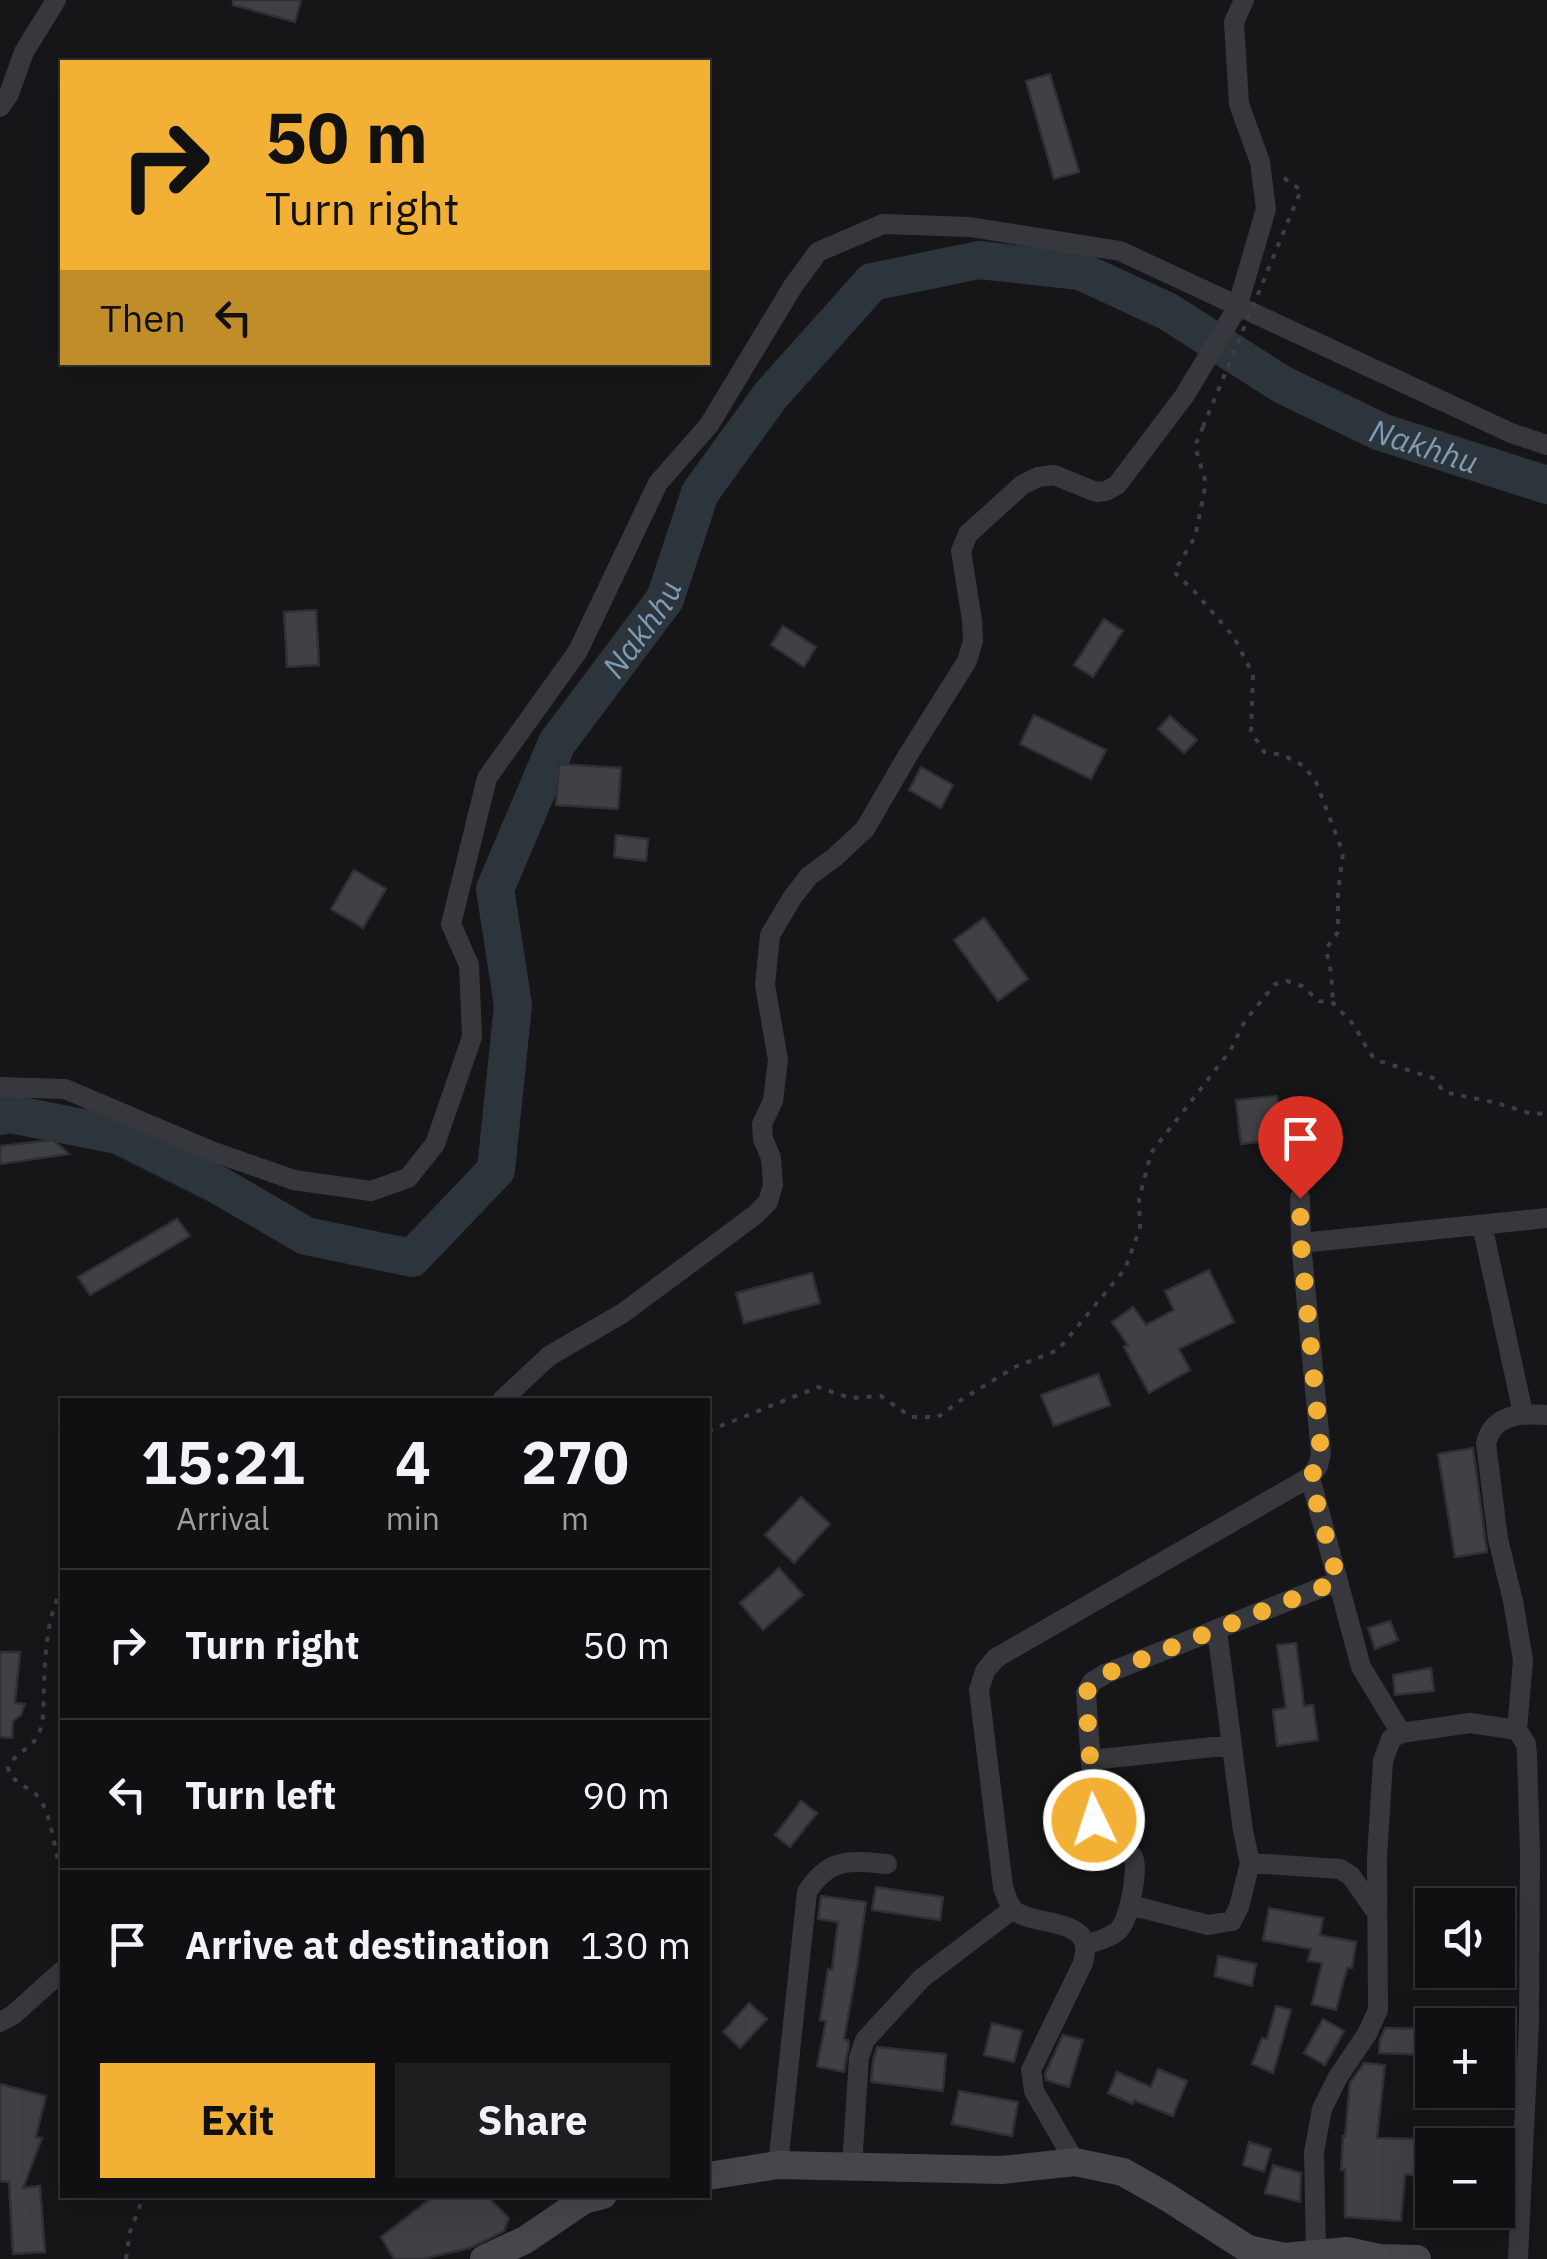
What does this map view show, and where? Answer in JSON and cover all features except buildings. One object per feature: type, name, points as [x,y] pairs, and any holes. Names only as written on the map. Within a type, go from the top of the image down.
[{"type":"main road","points":[[710,2176],[778,2165],[1002,2170],[1076,2162],[1122,2172],[1248,2249],[1284,2257],[1347,2252],[1417,2259]]},
{"type":"main road","points":[[484,2259],[525,2240],[592,2198]]},
{"type":"street","points":[[0,106],[9,94],[24,52],[56,0]]},
{"type":"street","points":[[504,1398],[549,1356],[623,1313],[755,1216],[768,1202],[773,1184],[771,1158],[762,1139],[762,1124],[773,1101],[778,1060],[765,985],[770,935],[809,876],[864,830],[967,661],[973,642],[972,620],[961,550],[968,534],[1022,485],[1038,476],[1054,475],[1096,492],[1117,485],[1185,396],[1234,314],[1266,209],[1260,162],[1238,104],[1234,22],[1244,0]]},
{"type":"street","points":[[0,1087],[65,1089],[211,1151],[294,1180],[371,1191],[408,1178],[435,1144],[472,1037],[469,966],[451,924],[487,778],[578,651],[658,483],[709,425],[792,286],[818,252],[884,224],[970,226],[1120,252],[1234,314],[1511,434],[1547,445]]},
{"type":"street","points":[[1076,2162],[1034,2091],[1031,2070],[1083,1963],[1086,1944],[1081,1935],[1061,1924],[1012,1909],[1003,1887],[979,1690],[985,1671],[996,1658],[1310,1477],[1318,1466],[1321,1453],[1300,1198]]},
{"type":"street","points":[[1301,1244],[1547,1218]]},
{"type":"street","points":[[1482,1225],[1523,1413]]},
{"type":"street","points":[[1518,2259],[1538,1854],[1537,1752],[1516,1730],[1523,1660],[1498,1539],[1486,1443],[1489,1431],[1499,1421],[1523,1413],[1547,1415]]},
{"type":"street","points":[[1310,1477],[1361,1667],[1401,1732]]},
{"type":"street","points":[[1086,1944],[1113,1935],[1121,1927],[1130,1904],[1135,1862],[1131,1854],[1105,1842],[1094,1820],[1086,1694],[1092,1682],[1338,1581]]},
{"type":"street","points":[[1130,1904],[1208,1925],[1232,1920],[1239,1906],[1250,1864],[1217,1630]]},
{"type":"street","points":[[1316,2254],[1314,2152],[1322,2109],[1378,2010],[1377,1858],[1383,1761],[1391,1740],[1401,1732],[1470,1723],[1516,1730]]},
{"type":"street","points":[[1090,1760],[1232,1744]]},
{"type":"street","points":[[778,2165],[806,1892],[818,1872],[848,1861],[887,1864]]},
{"type":"street","points":[[1250,1864],[1340,1869],[1351,1876],[1378,1913]]},
{"type":"street","points":[[852,2165],[859,2058],[865,2040],[922,1978],[1012,1909]]},
{"type":"street","points":[[0,2022],[60,1973]]},
{"type":"path","points":[[1300,190],[1195,446],[1206,483],[1196,536],[1174,572],[1234,637],[1253,675],[1251,730],[1264,752],[1284,755],[1304,766],[1316,782],[1332,819],[1343,853],[1338,932],[1326,949],[1332,1003]]},
{"type":"path","points":[[710,1429],[818,1387],[850,1398],[881,1396],[910,1417],[938,1418],[1015,1367],[1058,1350],[1125,1269],[1140,1228],[1139,1199],[1152,1152],[1230,1051],[1245,1021],[1275,984],[1287,981],[1302,986],[1318,1001],[1332,1003],[1354,1025],[1376,1060],[1433,1078],[1444,1092],[1547,1114]]},
{"type":"path","points":[[60,1591],[45,1651],[41,1727],[32,1746],[18,1752],[8,1767],[12,1778],[39,1798],[60,1868]]},
{"type":"path","points":[[126,2259],[130,2232],[143,2198]]},
{"type":"waterway","name":"Nakhhu","points":[[0,1116],[11,1114],[118,1135],[220,1186],[306,1236],[412,1258],[496,1170],[513,1005],[495,889],[557,743],[665,599],[700,493],[771,395],[872,282],[979,260],[1080,271],[1167,311],[1283,385],[1381,432],[1547,485]]},
{"type":"route","points":[[1094,1820],[1086,1694],[1092,1682],[1338,1581],[1310,1477],[1321,1453],[1300,1198]]}]
